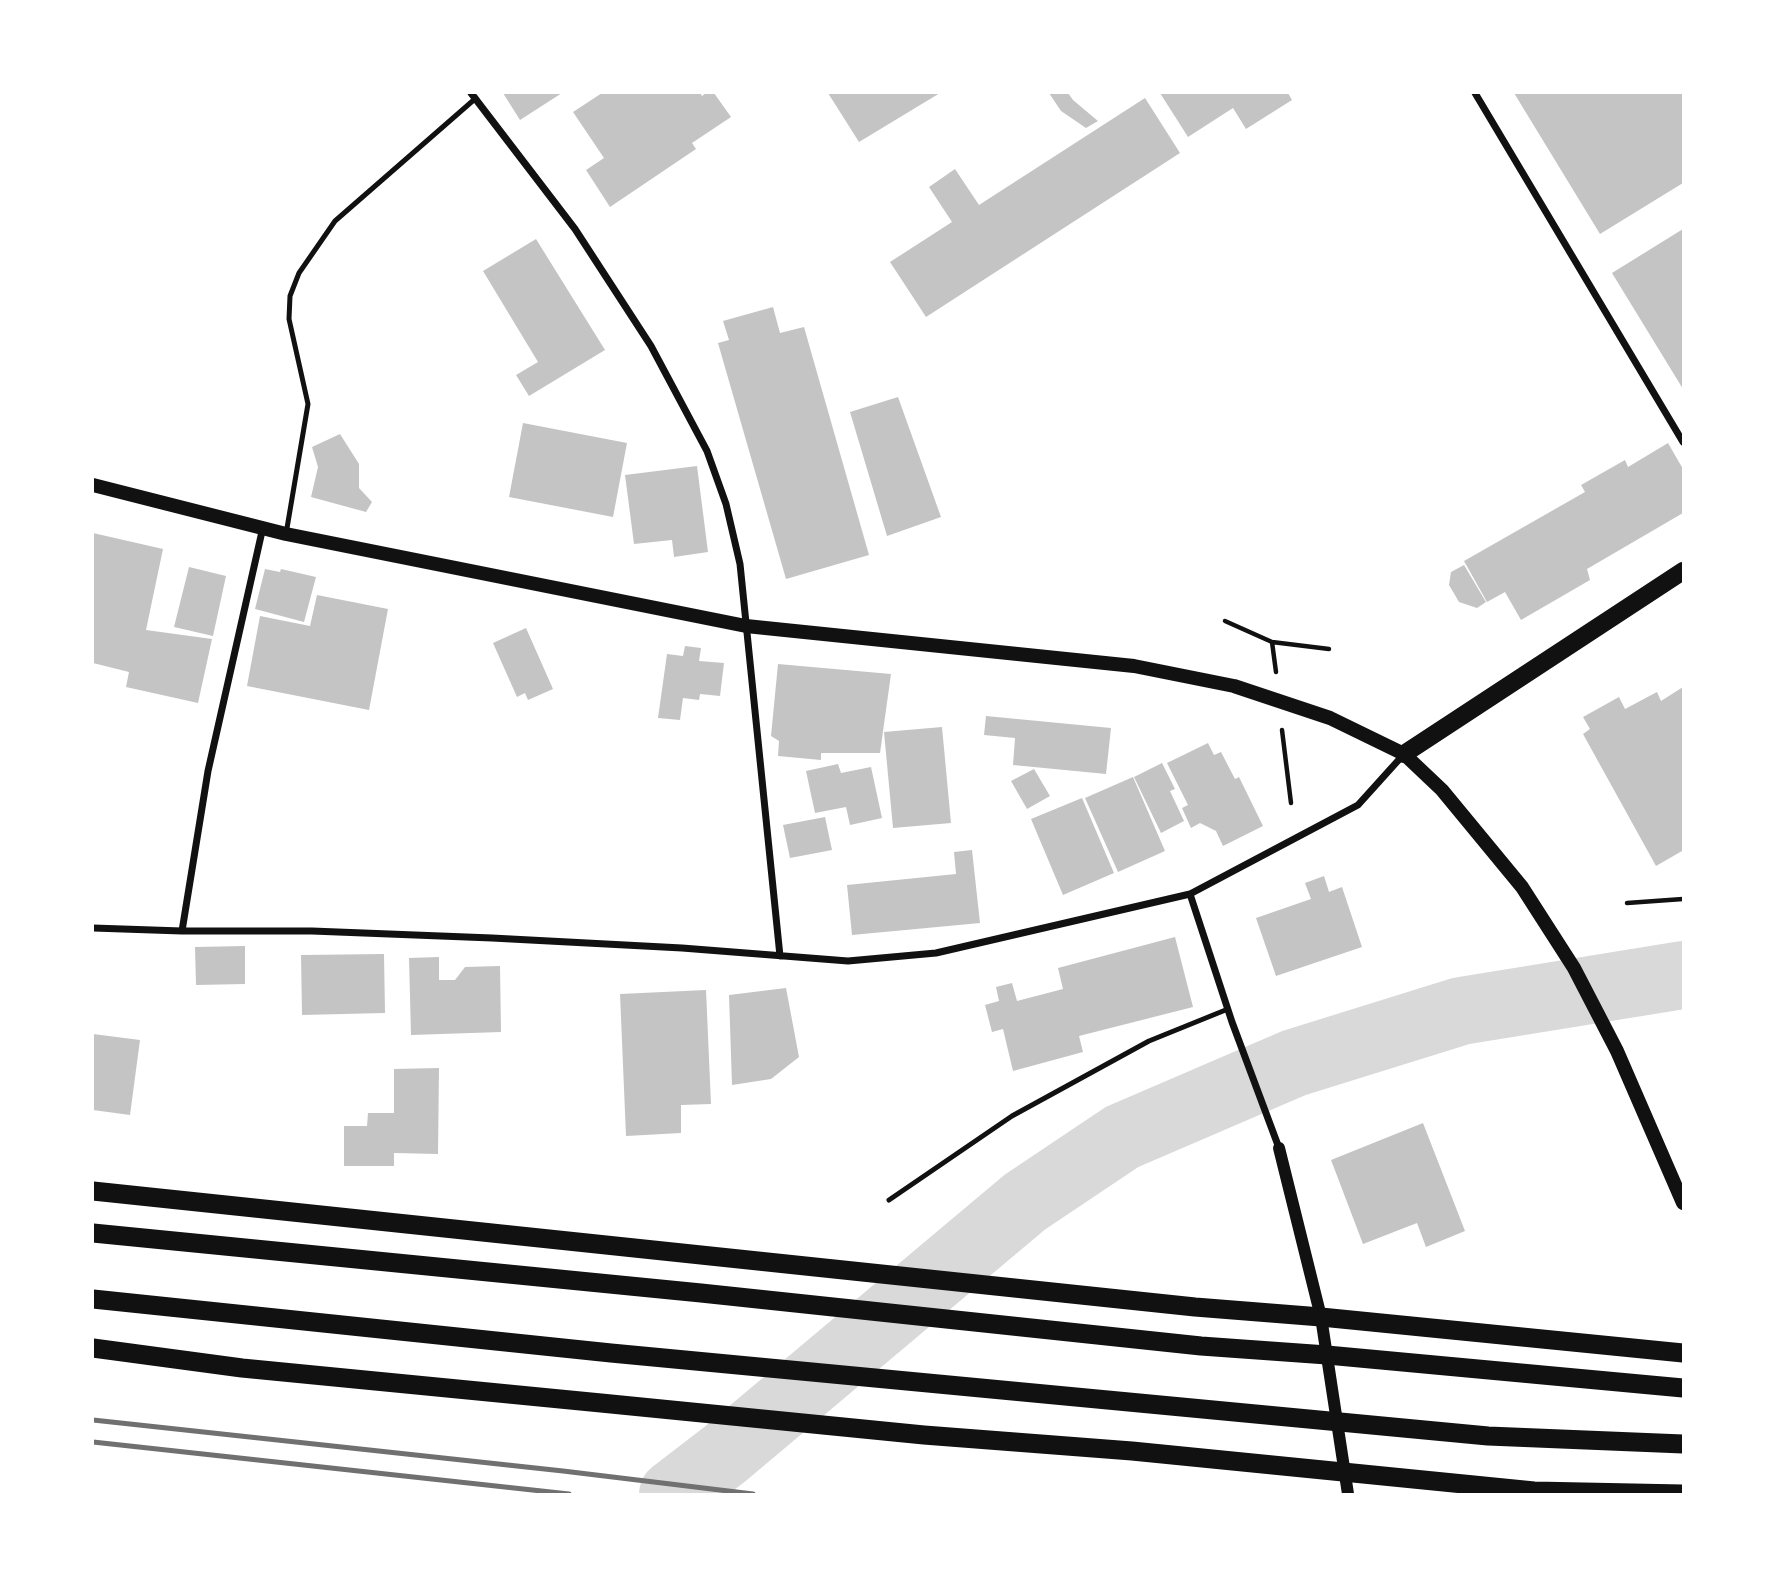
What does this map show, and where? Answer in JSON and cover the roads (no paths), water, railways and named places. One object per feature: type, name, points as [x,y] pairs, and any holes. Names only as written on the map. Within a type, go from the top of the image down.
[{"type":"highway","points":[[93,1191],[1195,1307],[1683,1353]]},
{"type":"highway","points":[[93,1233],[1201,1346],[1683,1388]]},
{"type":"highway","points":[[93,1298],[611,1353],[1461,1434],[1683,1444]]},
{"type":"highway","points":[[93,1348],[242,1367],[924,1435],[1146,1453],[1534,1491],[1683,1494]]},
{"type":"main road","points":[[93,485],[286,534],[746,626],[1134,666],[1234,686],[1330,718],[1404,754],[1442,790],[1522,887],[1574,968],[1618,1051],[1683,1203]]},
{"type":"main road","points":[[1404,754],[1683,570]]},
{"type":"street","points":[[1475,93],[1683,442]]},
{"type":"street","points":[[473,95],[575,229],[650,346],[707,450],[726,505],[740,564],[780,956]]},
{"type":"street","points":[[181,931],[208,771],[263,527]]},
{"type":"street","points":[[93,928],[312,931],[492,938],[682,948],[848,961],[936,953],[1190,894],[1358,805],[1404,754]]},
{"type":"street","points":[[1190,894],[1232,1022],[1279,1148],[1321,1317],[1348,1494]]},
{"type":"lane","points":[[286,534],[308,404],[289,318],[290,296],[299,273],[335,221],[473,95]]},
{"type":"lane","points":[[889,1200],[1012,1116],[1149,1041],[1228,1009]]},
{"type":"waterway","points":[[673,1494],[725,1454],[1025,1202],[1122,1137],[1294,1063],[1461,1011],[1683,975]]},
{"type":"railway","points":[[93,1420],[753,1494]]},
{"type":"railway","points":[[93,1442],[569,1494]]}]
